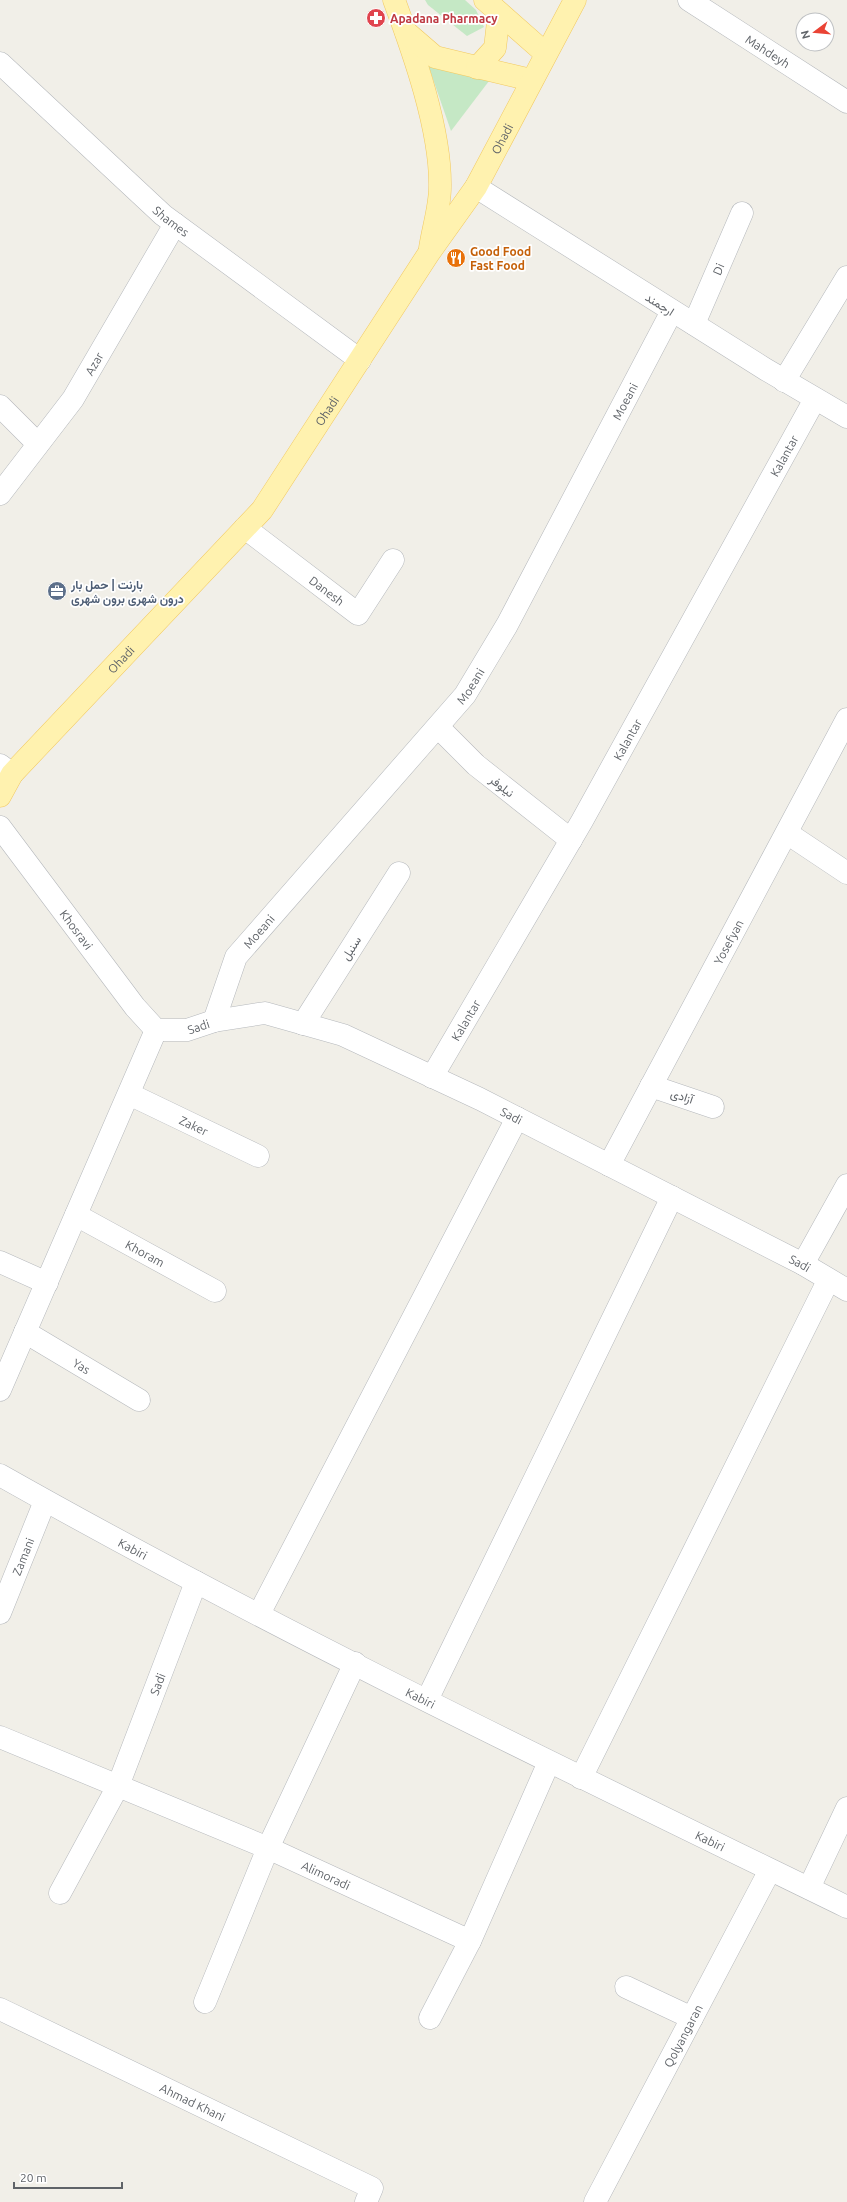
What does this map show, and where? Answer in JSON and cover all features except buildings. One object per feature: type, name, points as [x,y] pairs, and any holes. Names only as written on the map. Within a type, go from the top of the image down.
[{"type":"main road","points":[[394,0],[406,32],[434,128],[440,188],[429,253]]},
{"type":"main road","name":"Ohadi","points":[[0,796],[6,769],[262,510],[429,253],[476,187],[545,53],[575,0]]},
{"type":"main road","points":[[478,68],[495,48],[492,6]]},
{"type":"main road","points":[[492,6],[545,53]]},
{"type":"main road","points":[[406,32],[435,57],[531,80]]},
{"type":"street","name":"Mahdeyh","points":[[689,0],[847,102]]},
{"type":"street","name":"Shames","points":[[0,62],[175,224],[360,360]]},
{"type":"street","name":"ارجمند","points":[[476,187],[784,381],[847,417]]},
{"type":"street","name":"Di","points":[[694,324],[742,213]]},
{"type":"street","name":"Azar","points":[[0,494],[73,399],[175,224]]},
{"type":"street","points":[[784,381],[847,277]]},
{"type":"street","name":"Moeani","points":[[214,1021],[236,957],[465,695],[507,625],[672,311]]},
{"type":"street","name":"Kalantar","points":[[432,1077],[571,840],[815,399]]},
{"type":"street","points":[[0,406],[38,444]]},
{"type":"street","name":"Danesh","points":[[245,528],[358,614],[393,560]]},
{"type":"street","name":"Yosefyan","points":[[609,1165],[787,833],[841,746],[847,719]]},
{"type":"street","name":"نیلوفر","points":[[438,727],[476,765],[571,840]]},
{"type":"street","name":"Khosravi","points":[[0,828],[135,1007],[156,1030]]},
{"type":"street","points":[[787,833],[847,873]]},
{"type":"street","name":"سنبل","points":[[303,1024],[399,873]]},
{"type":"street","name":"Sadi","points":[[156,1030],[187,1030],[214,1021],[265,1013],[343,1035],[517,1118],[803,1264],[838,1286]]},
{"type":"street","points":[[0,1390],[156,1030]]},
{"type":"street","name":"آزادی","points":[[651,1086],[713,1107]]},
{"type":"street","name":"Zaker","points":[[128,1094],[258,1156]]},
{"type":"street","points":[[259,1614],[517,1118]]},
{"type":"street","points":[[803,1264],[847,1185]]},
{"type":"street","points":[[427,1700],[672,1197]]},
{"type":"street","name":"Khoram","points":[[76,1215],[215,1291]]},
{"type":"street","points":[[0,1262],[47,1283]]},
{"type":"street","points":[[581,1778],[838,1286]]},
{"type":"street","name":"Yas","points":[[25,1332],[139,1400]]},
{"type":"street","name":"Kabiri","points":[[0,1475],[133,1550],[427,1700],[581,1778],[847,1907]]},
{"type":"street","name":"Zamani","points":[[0,1613],[45,1501]]},
{"type":"street","name":"Sadi","points":[[60,1893],[118,1786],[196,1582]]},
{"type":"street","points":[[205,2002],[268,1848],[355,1663]]},
{"type":"street","name":"Alimoradi","points":[[0,1736],[268,1848],[470,1941]]},
{"type":"street","points":[[430,2018],[470,1941],[549,1762]]},
{"type":"street","points":[[809,1888],[847,1808]]},
{"type":"street","name":"Qolyangaran","points":[[595,2202],[770,1870]]},
{"type":"street","points":[[626,1987],[692,2018]]},
{"type":"street","name":"Ahmad Khani","points":[[0,2009],[372,2188],[366,2202]]},
{"type":"green space","points":[[425,0],[465,0],[476,10],[484,27],[467,36],[428,5]]},
{"type":"green space","points":[[427,62],[489,81],[451,131]]},
{"type":"place","name":"Apadana Pharmacy","points":[[376,18]]},
{"type":"place","name":"Good Food Fast Food","points":[[456,258]]},
{"type":"place","name":"بارنت | حمل بار درون شهری برون شهری","points":[[57,591]]}]
